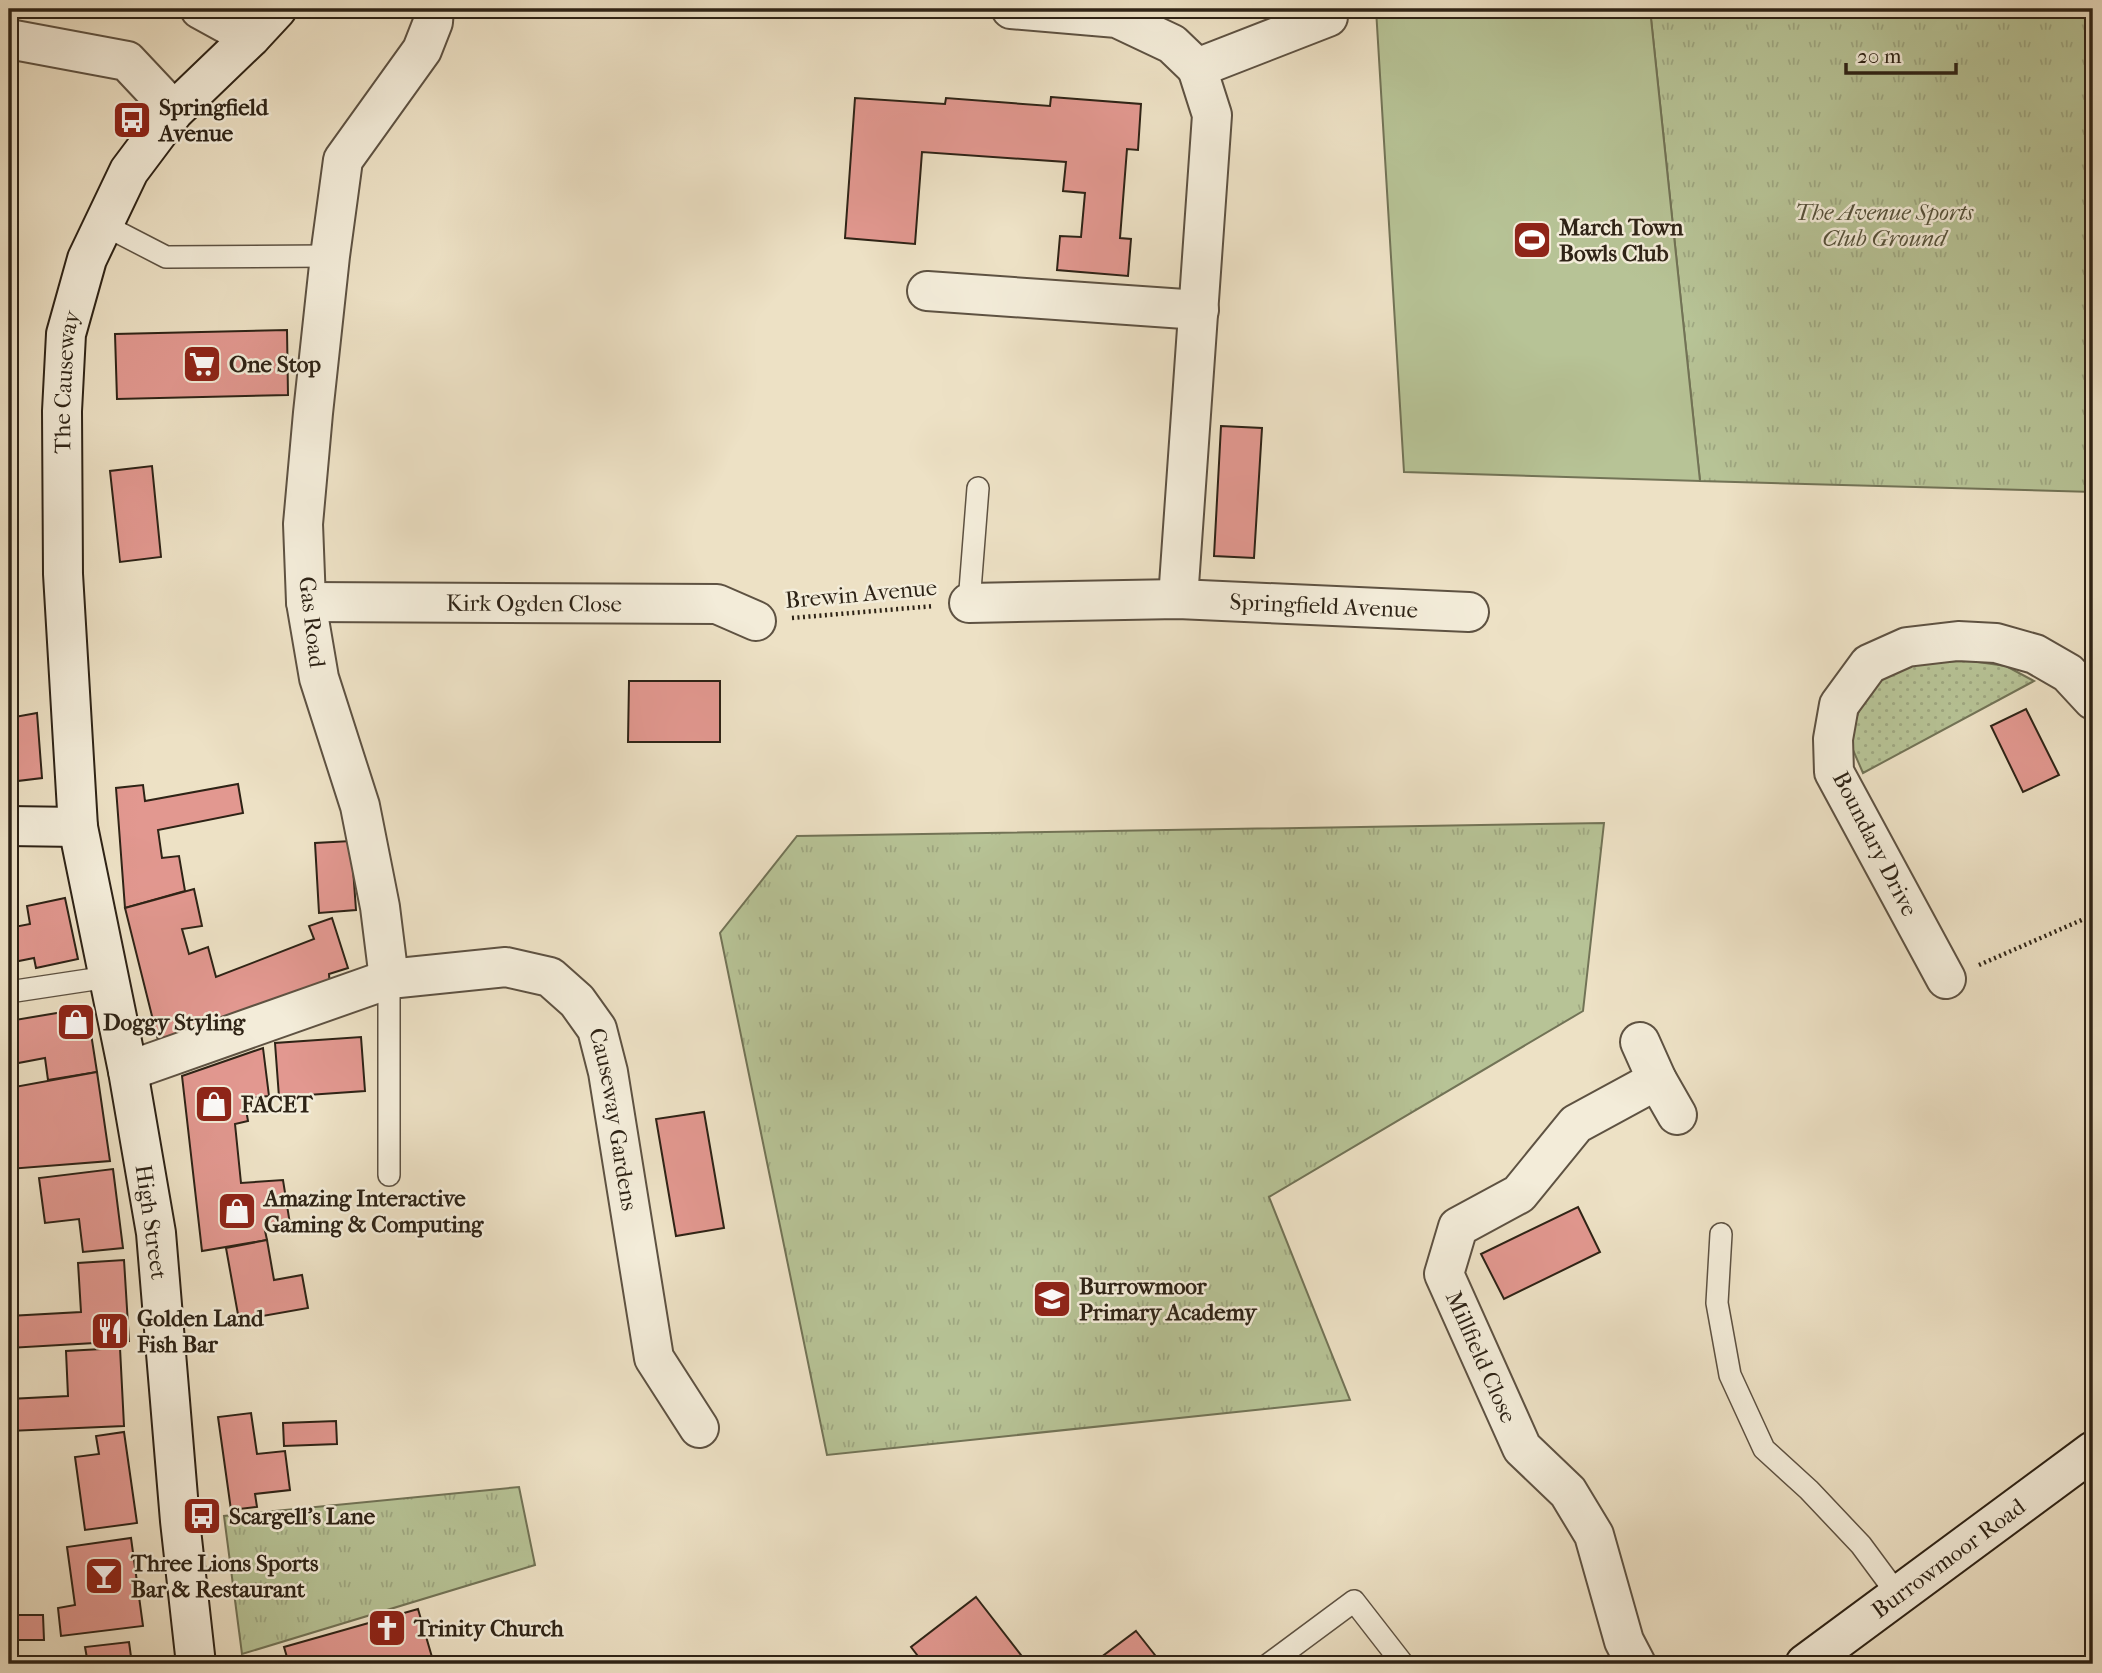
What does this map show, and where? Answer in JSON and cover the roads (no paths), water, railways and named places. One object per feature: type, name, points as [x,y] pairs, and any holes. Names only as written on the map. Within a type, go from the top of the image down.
[{"type":"street","points":[[200,9],[251,37]]},
{"type":"street","name":"The Causeway","points":[[78,827],[63,574],[62,411],[66,334],[87,258],[130,171],[174,111],[277,9]]},
{"type":"street","name":"Gas Road","points":[[389,979],[380,907],[360,806],[319,678],[306,602],[303,524],[330,256],[343,160],[422,50],[433,22],[434,9]]},
{"type":"street","points":[[1011,9],[1117,18],[1172,44],[1197,68],[1212,116],[1178,599]]},
{"type":"street","points":[[1197,68],[1328,17]]},
{"type":"street","points":[[9,39],[127,61],[174,111]]},
{"type":"street","points":[[927,291],[1199,310]]},
{"type":"street","name":"Springfield Avenue","points":[[969,603],[1178,599],[1469,612]]},
{"type":"street","name":"Kirk Ogden Close","points":[[306,602],[717,604],[756,621]]},
{"type":"street","name":"Boundary Drive","points":[[1947,979],[1834,772],[1833,739],[1839,705],[1868,664],[1907,648],[1958,641],[1996,643],[2035,654],[2068,673],[2093,700]]},
{"type":"street","points":[[9,826],[78,827]]},
{"type":"street","name":"High Street","points":[[78,827],[128,1071],[156,1233],[180,1521],[196,1664]]},
{"type":"street","name":"Causeway Gardens","points":[[389,979],[506,967],[550,978],[577,1001],[597,1029],[608,1072],[654,1358],[699,1428]]},
{"type":"street","points":[[128,1071],[389,979]]},
{"type":"street","points":[[1640,1042],[1677,1115]]},
{"type":"street","name":"Millfield Close","points":[[1636,1664],[1623,1640],[1594,1535],[1568,1492],[1522,1448],[1444,1274],[1458,1227],[1519,1194],[1576,1124],[1657,1080]]},
{"type":"street","name":"Burrowmoor Road","points":[[1805,1664],[2093,1451]]},
{"type":"lane","points":[[104,225],[166,257],[330,256]]},
{"type":"lane","points":[[969,603],[978,488]]},
{"type":"lane","points":[[9,992],[108,977]]},
{"type":"lane","points":[[389,979],[389,1175]]},
{"type":"lane","points":[[1721,1234],[1717,1303],[1730,1375],[1764,1449],[1809,1490],[1861,1545],[1898,1595]]},
{"type":"lane","points":[[1269,1664],[1354,1601],[1403,1664]]},
{"type":"place","name":"Springfield Avenue","points":[[132,120]]},
{"type":"place","name":"March Town Bowls Club","points":[[1532,240]]},
{"type":"place","name":"One Stop","points":[[202,364]]},
{"type":"place","name":"Doggy Styling","points":[[76,1022]]},
{"type":"place","name":"FACET","points":[[214,1104]]},
{"type":"place","name":"Amazing Interactive Gaming & Computing","points":[[237,1211]]},
{"type":"place","name":"Burrowmoor Primary Academy","points":[[1052,1299]]},
{"type":"place","name":"Golden Land Fish Bar","points":[[110,1331]]},
{"type":"place","name":"Scargell's Lane","points":[[202,1516]]},
{"type":"place","name":"Three Lions Sports Bar & Restaurant","points":[[104,1576]]},
{"type":"place","name":"Trinity Church","points":[[387,1628]]},
{"type":"park label","name":"The Avenue Sports Club Ground","points":[[1884,225]]}]
